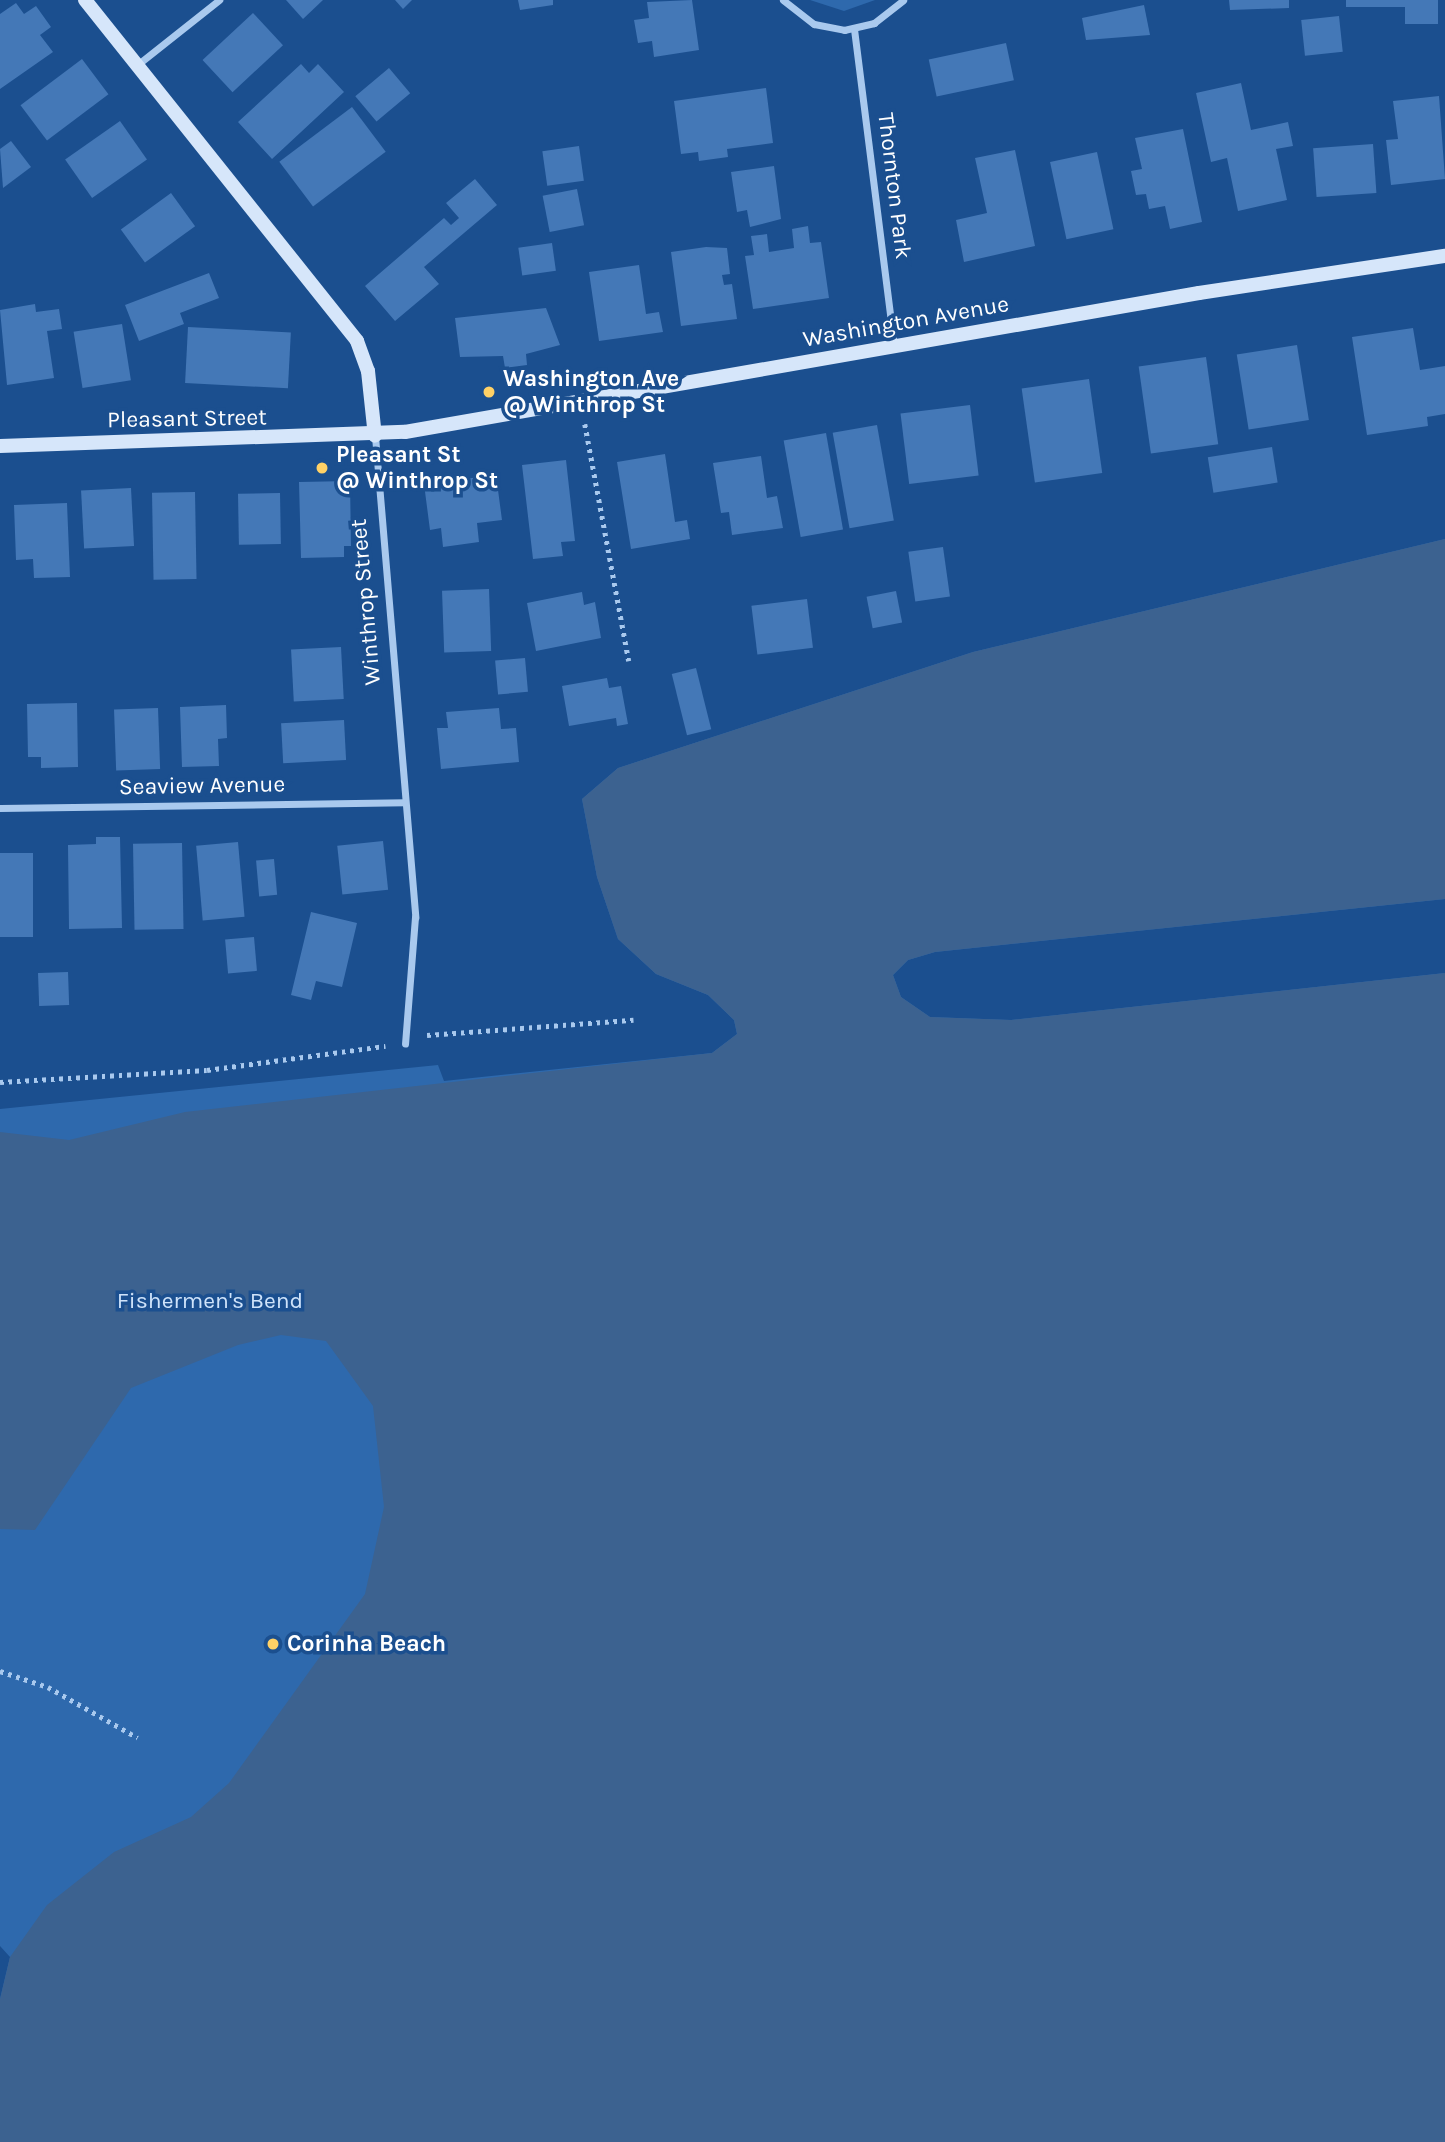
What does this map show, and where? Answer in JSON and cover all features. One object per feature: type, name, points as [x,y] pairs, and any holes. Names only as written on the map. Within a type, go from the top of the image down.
[{"type":"main road","name":"Winthrop Street","points":[[85,0],[357,341],[368,371],[375,436]]},
{"type":"main road","name":"Washington Avenue","points":[[375,436],[1445,256]]},
{"type":"main road","name":"Pleasant Street","points":[[0,446],[375,436]]},
{"type":"street","points":[[137,65],[219,0]]},
{"type":"street","points":[[783,0],[814,24],[854,29],[884,18],[903,0]]},
{"type":"street","name":"Thornton Park","points":[[854,29],[894,347]]},
{"type":"street","name":"Winthrop Street","points":[[375,436],[416,935],[405,1040]]},
{"type":"street","name":"Seaview Avenue","points":[[0,808],[405,802]]},
{"type":"path","points":[[581,403],[629,661]]},
{"type":"path","points":[[0,1082],[208,1070],[405,1040],[633,1020]]},
{"type":"path","points":[[0,1671],[48,1687],[138,1738]]},
{"type":"green space","points":[[810,0],[875,0],[844,11]]},
{"type":"green space","name":"Fishermen's Bend","points":[[1445,539],[1445,899],[935,952],[908,960],[893,975],[901,997],[930,1017],[1011,1020],[1445,973],[0,2142],[0,1999],[10,1957],[0,1946],[0,1109],[438,1065],[444,1081],[712,1053],[737,1034],[734,1020],[708,995],[656,974],[618,939],[597,877],[582,799],[618,768],[973,652]]},
{"type":"shaded area","points":[[1445,539],[1445,899],[935,952],[908,960],[893,975],[901,997],[930,1017],[1011,1020],[1445,973],[1445,2142],[0,2142],[0,1999],[10,1957],[47,1905],[114,1852],[191,1817],[229,1783],[365,1594],[384,1507],[373,1406],[326,1341],[281,1335],[238,1345],[131,1388],[35,1530],[0,1529],[0,1132],[69,1140],[185,1112],[712,1053],[737,1034],[734,1020],[708,995],[656,974],[618,939],[597,877],[582,799],[618,768],[973,652]]},
{"type":"building","points":[[286,0],[323,0],[303,19]]},
{"type":"building","points":[[395,0],[412,0],[403,9]]},
{"type":"building","points":[[518,0],[553,0],[553,5],[520,10]]},
{"type":"building","points":[[692,0],[699,50],[654,57],[652,41],[638,43],[634,20],[649,18],[647,2]]},
{"type":"building","points":[[1229,0],[1289,0],[1289,8],[1230,10]]},
{"type":"building","points":[[1346,0],[1438,0],[1438,24],[1405,24],[1405,7],[1346,7]]},
{"type":"building","points":[[16,3],[24,14],[36,6],[51,27],[40,35],[53,52],[0,89],[0,14]]},
{"type":"building","points":[[1144,5],[1150,35],[1086,40],[1082,18]]},
{"type":"building","points":[[253,13],[283,45],[233,92],[203,60]]},
{"type":"building","points":[[1339,16],[1343,52],[1305,56],[1301,20]]},
{"type":"building","points":[[1006,43],[1014,80],[937,97],[929,59]]},
{"type":"building","points":[[82,59],[108,94],[47,140],[21,105]]},
{"type":"building","points":[[301,64],[309,73],[318,64],[344,92],[272,159],[238,122]]},
{"type":"building","points":[[389,68],[410,93],[377,122],[355,96]]},
{"type":"building","points":[[1241,83],[1251,130],[1288,122],[1293,146],[1276,149],[1287,200],[1238,211],[1227,158],[1211,162],[1196,93]]},
{"type":"building","points":[[766,88],[773,143],[727,149],[728,157],[699,161],[698,152],[681,154],[674,101]]},
{"type":"building","points":[[1439,96],[1445,179],[1391,185],[1386,140],[1398,139],[1393,101]]},
{"type":"building","points":[[352,107],[386,152],[313,206],[279,162]]},
{"type":"building","points":[[120,121],[147,160],[92,198],[65,159]]},
{"type":"building","points":[[1183,129],[1202,222],[1170,229],[1165,206],[1149,209],[1146,194],[1136,195],[1131,171],[1142,169],[1135,138]]},
{"type":"building","points":[[11,141],[31,167],[3,188],[0,149]]},
{"type":"building","points":[[1373,144],[1376,193],[1317,197],[1313,148]]},
{"type":"building","points":[[579,146],[584,181],[547,186],[542,151]]},
{"type":"building","points":[[1015,150],[1035,246],[964,262],[956,220],[987,213],[975,158]]},
{"type":"building","points":[[1097,152],[1113,229],[1066,239],[1050,162]]},
{"type":"building","points":[[774,166],[781,219],[750,227],[747,210],[737,212],[731,172]]},
{"type":"building","points":[[475,179],[497,205],[424,267],[439,284],[395,321],[365,286],[444,218],[451,225],[459,218],[446,203]]},
{"type":"building","points":[[577,189],[584,225],[550,232],[543,196]]},
{"type":"building","points":[[171,193],[195,226],[145,263],[121,229]]},
{"type":"building","points":[[808,226],[810,243],[821,242],[829,298],[753,309],[745,256],[754,255],[751,236],[767,234],[769,252],[794,248],[792,229]]},
{"type":"building","points":[[552,243],[556,271],[522,275],[518,248]]},
{"type":"building","points":[[706,247],[727,248],[730,274],[722,275],[724,285],[732,284],[737,319],[681,326],[671,252]]},
{"type":"building","points":[[639,265],[646,314],[659,312],[663,332],[599,341],[589,272]]},
{"type":"building","points":[[209,273],[219,298],[180,313],[184,324],[139,341],[125,305]]},
{"type":"building","points":[[35,304],[36,312],[59,309],[62,329],[47,331],[54,378],[7,385],[0,310]]},
{"type":"building","points":[[546,308],[560,345],[526,354],[527,365],[505,368],[503,356],[460,357],[455,318]]},
{"type":"building","points":[[122,324],[131,380],[83,388],[74,332]]},
{"type":"building","points":[[188,327],[291,332],[288,388],[185,383]]},
{"type":"building","points":[[1413,328],[1420,370],[1445,366],[1445,414],[1427,417],[1428,426],[1367,435],[1352,337]]},
{"type":"building","points":[[1297,345],[1309,420],[1249,430],[1237,355]]},
{"type":"building","points":[[1206,357],[1218,444],[1151,454],[1139,366]]},
{"type":"building","points":[[1089,379],[1102,473],[1035,483],[1022,388]]},
{"type":"building","points":[[970,405],[979,475],[909,484],[901,414]]},
{"type":"building","points":[[877,425],[894,521],[850,528],[833,433]]},
{"type":"building","points":[[826,433],[843,530],[801,537],[784,440]]},
{"type":"building","points":[[1272,447],[1278,483],[1213,493],[1208,457]]},
{"type":"building","points":[[665,454],[675,522],[687,520],[690,539],[631,549],[617,462]]},
{"type":"building","points":[[761,456],[767,498],[777,496],[783,528],[732,535],[729,512],[721,513],[713,463]]},
{"type":"building","points":[[566,460],[575,541],[561,542],[563,556],[533,559],[522,465]]},
{"type":"building","points":[[496,475],[502,520],[477,523],[479,542],[443,547],[441,528],[430,530],[424,484]]},
{"type":"building","points":[[350,481],[351,546],[344,546],[344,557],[301,558],[299,482]]},
{"type":"building","points":[[131,488],[134,546],[84,549],[81,491]]},
{"type":"building","points":[[195,492],[197,579],[154,580],[152,493]]},
{"type":"building","points":[[280,493],[281,544],[239,545],[238,494]]},
{"type":"building","points":[[67,503],[70,577],[34,578],[33,559],[16,560],[14,505]]},
{"type":"building","points":[[943,547],[950,597],[915,601],[908,552]]},
{"type":"building","points":[[489,589],[491,651],[444,653],[442,591]]},
{"type":"building","points":[[896,591],[902,622],[873,628],[867,597]]},
{"type":"building","points":[[582,592],[584,605],[595,602],[601,638],[536,651],[527,603]]},
{"type":"building","points":[[807,599],[813,648],[757,654],[751,606]]},
{"type":"building","points":[[341,647],[344,699],[294,702],[291,650]]},
{"type":"building","points":[[525,658],[528,692],[498,694],[495,661]]},
{"type":"building","points":[[696,668],[711,729],[687,735],[672,674]]},
{"type":"building","points":[[607,678],[609,688],[621,686],[628,724],[617,726],[616,718],[569,726],[562,686]]},
{"type":"building","points":[[77,703],[78,767],[41,768],[41,757],[28,757],[27,704]]},
{"type":"building","points":[[226,705],[227,738],[218,739],[219,766],[182,767],[180,707]]},
{"type":"building","points":[[158,708],[160,769],[116,770],[114,710]]},
{"type":"building","points":[[499,708],[501,729],[516,728],[519,762],[441,769],[437,728],[448,728],[446,712]]},
{"type":"building","points":[[344,720],[346,760],[283,763],[281,723]]},
{"type":"building","points":[[96,837],[120,837],[122,928],[69,929],[68,845],[96,844]]},
{"type":"building","points":[[383,841],[388,890],[342,895],[337,846]]},
{"type":"building","points":[[238,842],[245,917],[203,920],[196,846]]},
{"type":"building","points":[[182,843],[184,929],[135,930],[133,844]]},
{"type":"building","points":[[0,853],[33,853],[33,937],[0,937]]},
{"type":"building","points":[[274,859],[277,895],[259,896],[256,861]]},
{"type":"building","points":[[311,912],[357,923],[342,987],[316,981],[311,1000],[291,995]]},
{"type":"building","points":[[254,937],[257,971],[228,973],[225,940]]},
{"type":"building","points":[[68,972],[69,1005],[39,1006],[38,973]]},
{"type":"place","name":"Washington Ave @ Winthrop St","points":[[489,392]]},
{"type":"place","name":"Pleasant St @ Winthrop St","points":[[322,468]]},
{"type":"place","name":"Corinha Beach","points":[[273,1644]]}]
